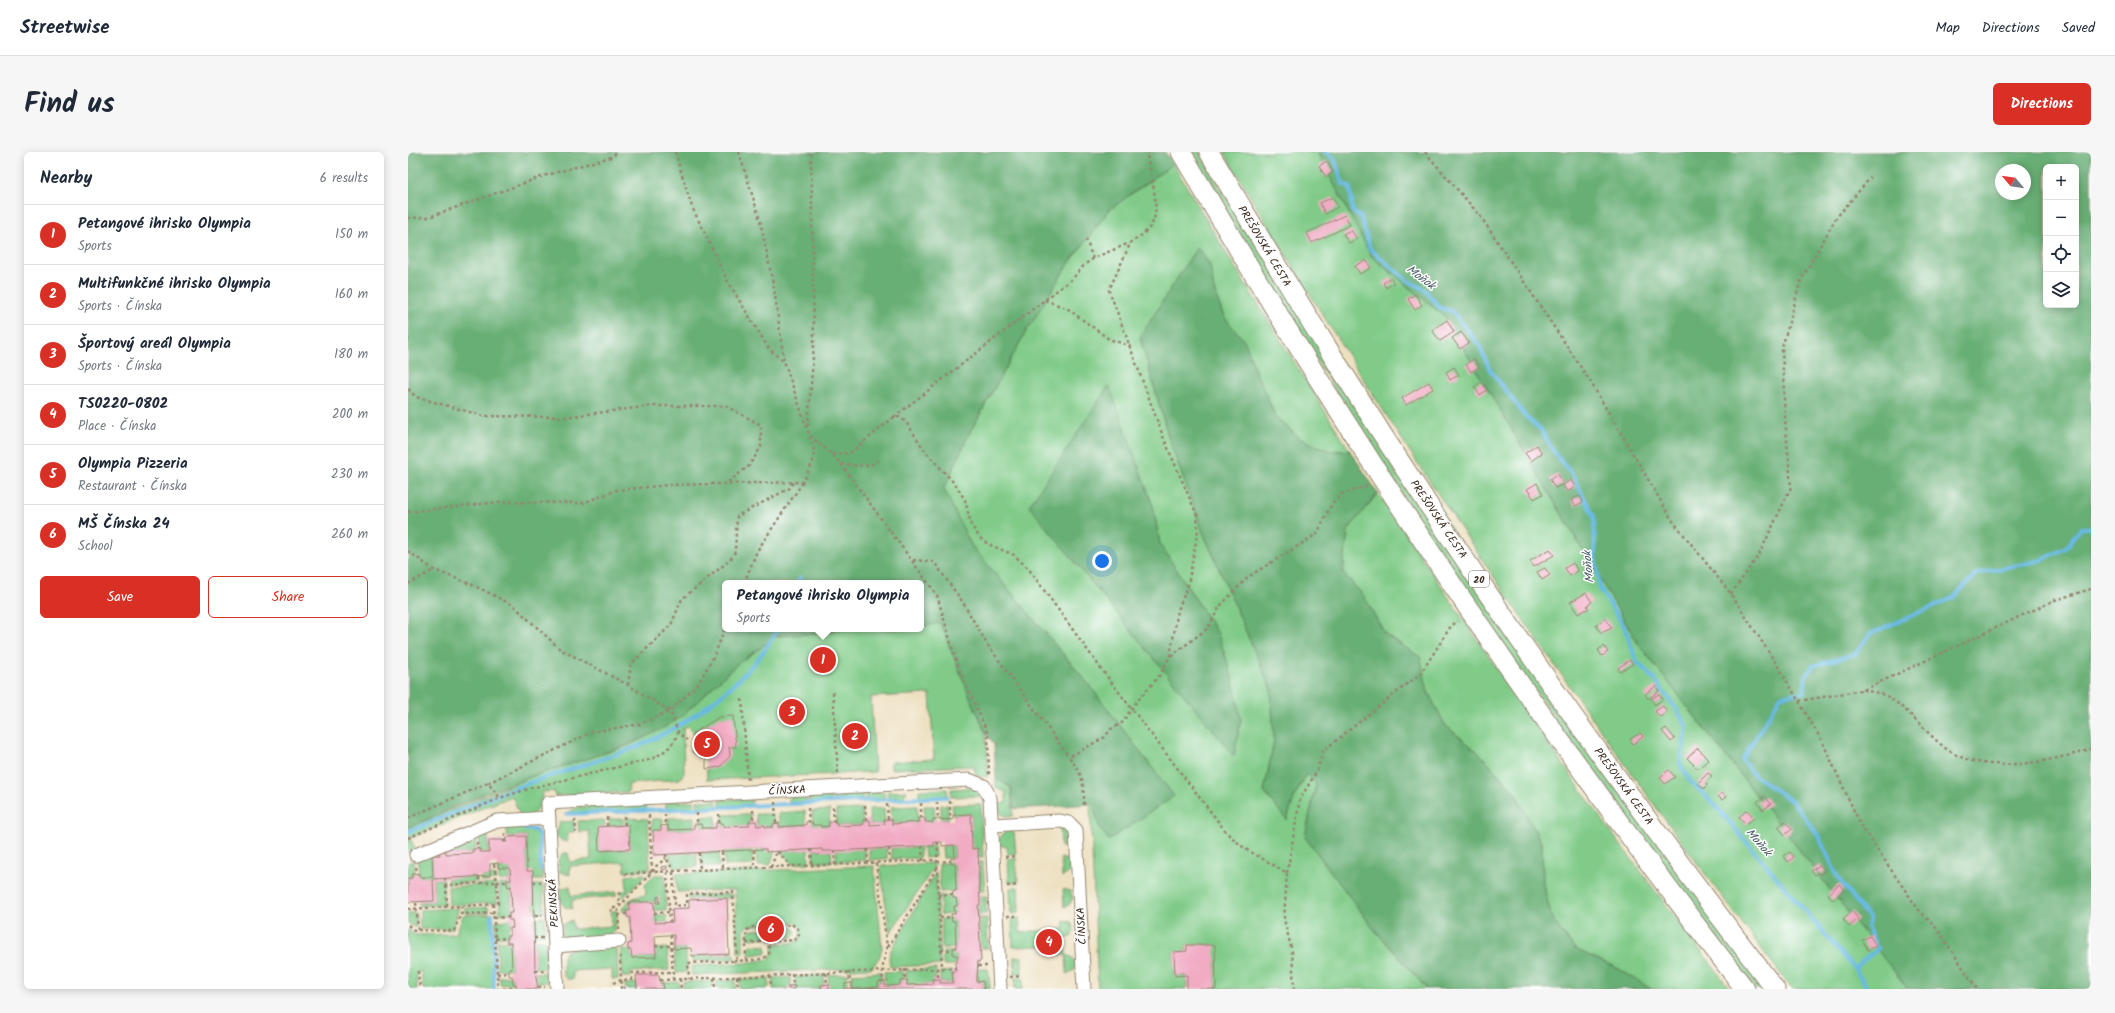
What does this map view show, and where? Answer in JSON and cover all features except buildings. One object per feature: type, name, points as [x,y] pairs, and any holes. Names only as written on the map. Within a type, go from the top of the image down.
[{"type":"highway","name":"20","points":[[1181,152],[1276,309],[1384,480],[1460,595],[1594,786],[1746,989]]},
{"type":"highway","name":"PREŠOVSKÁ CESTA","points":[[1209,152],[1330,352],[1506,620],[1675,856],[1775,989]]},
{"type":"street","name":"ČÍNSKA","points":[[548,803],[969,780],[988,789],[990,798]]},
{"type":"street","points":[[990,798],[1000,989]]},
{"type":"street","name":"PEKINSKÁ","points":[[548,803],[557,989]]},
{"type":"street","points":[[416,855],[498,821],[549,818]]},
{"type":"street","name":"ČÍNSKA","points":[[992,825],[1060,821],[1069,823],[1076,830],[1084,989]]},
{"type":"street","points":[[555,946],[619,941]]},
{"type":"path","points":[[408,218],[429,217],[547,175],[610,157],[618,152]]},
{"type":"path","points":[[675,152],[692,207],[728,282],[769,349],[784,361]]},
{"type":"path","points":[[738,152],[760,220],[774,288],[784,361],[808,428]]},
{"type":"path","points":[[745,580],[757,551],[803,482],[813,462],[814,450],[808,428],[814,344],[811,152]]},
{"type":"path","points":[[832,454],[850,453],[1073,278],[1093,259],[1131,242],[1149,228],[1154,218],[1154,195],[1147,155],[1148,152]]},
{"type":"path","points":[[1425,152],[1481,217],[1590,381],[1672,520],[1731,594],[1781,671],[1822,741],[1861,826],[1918,909],[1938,930],[1977,989]]},
{"type":"path","points":[[1731,594],[1759,555],[1791,487],[1785,418],[1782,348],[1801,280],[1836,218],[1872,177]]},
{"type":"path","points":[[1086,239],[1093,259]]},
{"type":"path","points":[[1068,758],[1105,737],[1111,729],[1122,723],[1133,710],[1137,702],[1160,675],[1170,656],[1178,610],[1188,585],[1198,530],[1197,515],[1164,438],[1110,290],[1131,242]]},
{"type":"path","points":[[1045,300],[1068,309],[1109,339],[1130,346]]},
{"type":"path","points":[[408,389],[416,397],[484,416],[565,417],[652,406],[726,406],[761,425],[761,447],[749,466],[727,483]]},
{"type":"path","points":[[894,417],[898,417],[906,422],[925,451],[955,484],[965,500],[971,525],[980,538],[988,544],[1014,555],[1028,568],[1133,710],[1227,833],[1244,848],[1287,873]]},
{"type":"path","points":[[809,436],[832,454],[913,560],[937,595],[957,664],[988,734],[990,798]]},
{"type":"path","points":[[840,464],[857,464],[867,467],[876,464],[880,457]]},
{"type":"path","points":[[628,685],[631,664],[671,625],[682,599],[730,560],[735,552],[737,516],[790,488],[794,481]]},
{"type":"path","points":[[408,512],[498,502],[583,503],[617,490],[669,485],[794,481],[803,482]]},
{"type":"path","points":[[1170,656],[1208,628],[1220,606],[1248,577],[1318,534],[1332,503],[1342,494],[1366,486]]},
{"type":"path","points":[[408,551],[434,570],[473,585],[513,605],[560,649],[628,685],[670,711],[678,730],[687,740]]},
{"type":"path","points":[[913,560],[934,562],[962,601],[987,644],[1068,758],[1080,770],[1084,785],[1084,805]]},
{"type":"path","points":[[408,584],[434,570]]},
{"type":"path","points":[[1799,701],[1863,690],[2055,600],[2091,589]]},
{"type":"path","points":[[1294,989],[1292,951],[1284,919],[1287,873],[1300,798],[1317,771],[1323,751],[1421,673],[1451,626],[1462,619]]},
{"type":"path","points":[[408,818],[488,783],[592,732],[640,724],[670,711],[698,684],[714,654],[723,632]]},
{"type":"path","points":[[1863,690],[1877,693],[1889,698],[1945,748],[1962,758],[1998,765],[2032,764],[2091,749]]},
{"type":"path","points":[[833,692],[838,780]]},
{"type":"path","points":[[742,699],[748,778]]},
{"type":"path","points":[[408,838],[500,798],[531,788],[652,759],[665,752],[673,744],[678,730]]},
{"type":"path","points":[[488,783],[500,798]]},
{"type":"path","points":[[775,791],[776,824]]},
{"type":"path","points":[[950,801],[950,820]]},
{"type":"path","points":[[937,802],[938,819]]},
{"type":"path","points":[[921,803],[921,818]]},
{"type":"path","points":[[887,804],[888,819]]},
{"type":"path","points":[[865,805],[866,820]]},
{"type":"path","points":[[833,807],[834,822]]},
{"type":"path","points":[[808,808],[809,822]]},
{"type":"path","points":[[753,810],[753,821]]},
{"type":"path","points":[[719,812],[719,823]]},
{"type":"path","points":[[697,813],[697,824]]},
{"type":"path","points":[[665,814],[665,825]]},
{"type":"path","points":[[649,815],[652,872]]},
{"type":"path","points":[[624,816],[625,825]]},
{"type":"path","points":[[607,817],[607,826]]},
{"type":"path","points":[[575,818],[576,832]]},
{"type":"path","points":[[938,842],[937,867],[942,968]]},
{"type":"path","points":[[922,846],[923,861]]},
{"type":"path","points":[[889,848],[890,862]]},
{"type":"path","points":[[811,849],[812,866]]},
{"type":"path","points":[[867,849],[868,863]]},
{"type":"path","points":[[754,850],[755,868]]},
{"type":"path","points":[[834,850],[835,864]]},
{"type":"path","points":[[771,867],[777,851],[792,866]]},
{"type":"path","points":[[722,852],[723,869]]},
{"type":"path","points":[[699,853],[700,870]]},
{"type":"path","points":[[666,854],[666,858],[674,872],[675,906],[687,905],[687,894],[733,892],[737,958],[733,961]]},
{"type":"path","points":[[611,912],[611,908],[618,908],[655,867],[666,858]]},
{"type":"path","points":[[624,876],[626,874],[652,872],[835,864],[951,861]]},
{"type":"path","points":[[876,863],[887,947],[882,970],[883,982]]},
{"type":"path","points":[[408,909],[498,904],[494,864]]},
{"type":"path","points":[[887,947],[937,867]]},
{"type":"path","points":[[668,872],[670,922]]},
{"type":"path","points":[[479,877],[479,883]]},
{"type":"path","points":[[445,879],[447,907]]},
{"type":"path","points":[[446,885],[508,882]]},
{"type":"path","points":[[619,892],[619,906]]},
{"type":"path","points":[[938,894],[953,894]]},
{"type":"path","points":[[416,902],[418,930]]},
{"type":"path","points":[[493,904],[498,989]]},
{"type":"path","points":[[408,926],[418,930],[454,931],[462,906]]},
{"type":"path","points":[[654,913],[669,912]]},
{"type":"path","points":[[460,914],[494,913]]},
{"type":"path","points":[[618,915],[626,914]]},
{"type":"path","points":[[494,918],[509,917]]},
{"type":"path","points":[[940,918],[952,917]]},
{"type":"path","points":[[746,942],[794,940],[799,935],[798,929],[793,925],[748,928],[746,931],[746,942],[746,960]]},
{"type":"path","points":[[689,979],[688,963],[746,960],[767,956],[770,954],[768,926]]},
{"type":"path","points":[[671,935],[673,979]]},
{"type":"path","points":[[495,939],[507,938]]},
{"type":"path","points":[[656,946],[671,946]]},
{"type":"path","points":[[941,950],[953,950]]},
{"type":"path","points":[[620,961],[621,989]]},
{"type":"path","points":[[938,968],[938,979]]},
{"type":"path","points":[[660,980],[956,968]]},
{"type":"path","points":[[905,969],[905,980]]},
{"type":"path","points":[[418,971],[420,989]]},
{"type":"path","points":[[613,983],[621,980],[634,980],[632,973],[673,972]]},
{"type":"path","points":[[850,972],[850,983]]},
{"type":"path","points":[[497,974],[509,973]]},
{"type":"path","points":[[826,973],[827,984]]},
{"type":"path","points":[[792,974],[792,986]]},
{"type":"path","points":[[770,975],[771,987]]},
{"type":"path","points":[[737,976],[738,989]]},
{"type":"path","points":[[714,978],[714,989]]},
{"type":"path","points":[[680,979],[681,989]]},
{"type":"path","points":[[621,980],[625,989]]},
{"type":"path","points":[[504,989],[517,988]]},
{"type":"green space","points":[[408,152],[1165,152],[1173,164],[1109,210],[1067,266],[1024,335],[969,434],[944,489],[971,545],[1086,681],[1174,796],[1109,840],[1100,829],[1093,804],[1014,809],[1011,787],[996,779],[994,744],[988,736],[972,702],[940,623],[924,626],[924,580],[722,580],[722,632],[833,632],[777,636],[736,665],[681,717],[647,736],[610,751],[503,787],[408,828]]},
{"type":"green space","points":[[1191,152],[1199,152],[1224,195],[1764,989],[1756,989],[1679,889],[1604,787],[1459,580],[1389,475],[1321,368],[1255,261]]},
{"type":"green space","points":[[1224,152],[1317,152],[1372,257],[1445,317],[1639,645],[1908,989],[1792,989],[1641,786],[1495,579],[1356,368],[1289,261]]},
{"type":"green space","points":[[1317,152],[2091,152],[2091,989],[1908,989],[1639,645],[1445,317],[1372,257]]},
{"type":"green space","points":[[1173,164],[1236,269],[1350,451],[1330,451],[1300,439],[1276,417],[1257,375],[1245,342],[1224,317],[1214,290],[1210,265],[1197,247],[1140,338],[1170,442],[1203,532],[1271,689],[1274,741],[1264,792],[1287,819],[1294,798],[1306,774],[1316,784],[1305,837],[1373,928],[1427,989],[1216,989],[1214,945],[1187,945],[1187,951],[1174,952],[1175,976],[1187,975],[1187,989],[1098,989],[1090,804],[1093,804],[1100,829],[1173,795],[1086,681],[971,545],[943,490],[969,434],[1024,335],[1067,266],[1109,210]],"holes":[[[1029,506],[1153,506],[1160,544],[1218,634]]]},
{"type":"green space","points":[[1197,247],[1210,265],[1214,290],[1224,317],[1245,342],[1257,375],[1276,417],[1300,439],[1330,451],[1350,451],[1378,493],[1348,530],[1343,573],[1363,595],[1385,634],[1420,657],[1428,692],[1445,725],[1479,753],[1515,793],[1542,844],[1543,883],[1552,919],[1575,949],[1619,969],[1651,989],[1427,989],[1373,928],[1305,837],[1316,784],[1306,774],[1294,798],[1287,820],[1264,792],[1274,741],[1271,689],[1203,532],[1170,442],[1140,337]]},
{"type":"green space","points":[[1109,385],[1153,506],[1160,544],[1218,634],[1232,676],[1241,720],[1234,756],[1029,506]]},
{"type":"green space","points":[[1378,493],[1535,725],[1611,832],[1730,989],[1651,989],[1619,969],[1575,949],[1552,919],[1543,883],[1542,844],[1515,793],[1479,753],[1445,725],[1428,692],[1420,657],[1385,634],[1363,595],[1343,573],[1348,530]]},
{"type":"green space","points":[[940,622],[986,734],[987,777],[977,776],[973,766],[891,769],[891,762],[934,759],[930,694],[871,697],[875,772],[707,780],[706,757],[701,757],[693,752],[694,733],[687,726],[683,729],[684,773],[680,779],[629,784],[628,792],[555,796],[554,791],[542,792],[541,802],[538,809],[531,815],[521,817],[512,796],[410,838],[416,851],[408,853],[408,828],[533,776],[630,745],[681,717],[736,665],[777,636],[833,632],[924,632],[925,626]]},
{"type":"green space","points":[[996,779],[1011,787],[1013,816],[1005,816],[1000,813],[997,804],[1006,803],[1006,792],[996,788]]},
{"type":"green space","points":[[970,788],[979,790],[983,796],[951,797],[951,789]]},
{"type":"green space","points":[[947,789],[948,798],[919,799],[919,790]]},
{"type":"green space","points":[[907,791],[902,800],[888,800],[887,792]]},
{"type":"green space","points":[[884,792],[885,801],[866,801],[865,793]]},
{"type":"green space","points":[[862,793],[863,802],[834,803],[833,795]]},
{"type":"green space","points":[[831,795],[831,803],[809,804],[809,796]]},
{"type":"green space","points":[[806,796],[807,804],[789,805],[789,797]]},
{"type":"green space","points":[[751,798],[751,807],[720,808],[720,800]]},
{"type":"green space","points":[[716,800],[717,808],[698,809],[697,801]]},
{"type":"green space","points":[[694,801],[695,809],[666,811],[666,802]]},
{"type":"green space","points":[[646,803],[646,812],[564,815],[578,807]]},
{"type":"green space","points":[[980,804],[983,857],[978,858],[978,848],[972,849],[971,814],[953,815],[952,805]]},
{"type":"green space","points":[[941,805],[948,805],[948,819],[941,819]]},
{"type":"green space","points":[[917,806],[918,822],[892,824],[891,807]]},
{"type":"green space","points":[[924,806],[934,806],[935,819],[933,822],[925,822]]},
{"type":"green space","points":[[884,808],[885,824],[870,825],[869,809]]},
{"type":"green space","points":[[862,809],[863,825],[837,826],[836,810]]},
{"type":"green space","points":[[830,810],[829,826],[813,825],[812,811]]},
{"type":"green space","points":[[805,811],[806,825],[779,827],[779,813]]},
{"type":"green space","points":[[751,814],[749,826],[723,827],[723,815]]},
{"type":"green space","points":[[756,814],[773,814],[773,827],[757,826]]},
{"type":"green space","points":[[716,816],[716,828],[702,828],[701,817]]},
{"type":"green space","points":[[694,817],[694,829],[668,830],[668,818]]},
{"type":"green space","points":[[625,818],[648,819],[650,869],[625,872],[624,862],[570,866],[570,875],[560,872],[558,860],[563,853],[568,853],[570,862],[591,859],[589,831],[579,832],[578,821],[604,820],[605,826],[598,827],[600,851],[630,849],[629,825],[626,825]]},
{"type":"green space","points":[[609,819],[623,819],[623,825],[609,826]]},
{"type":"green space","points":[[652,819],[663,819],[661,830],[652,831]]},
{"type":"green space","points":[[574,821],[574,832],[568,833],[567,842],[560,840],[556,834],[560,822]]},
{"type":"green space","points":[[1060,827],[1067,828],[1070,833],[1070,839],[1066,846],[1061,847]]},
{"type":"green space","points":[[507,828],[529,828],[540,834],[543,880],[533,880],[527,871],[526,836],[507,837]]},
{"type":"green space","points":[[487,829],[489,852],[480,852],[479,833]]},
{"type":"green space","points":[[1010,830],[1014,832],[1016,854],[1008,854],[1007,847],[998,845],[1005,832]]},
{"type":"green space","points":[[475,834],[476,849],[473,850],[473,853],[446,854],[446,846]]},
{"type":"green space","points":[[954,845],[955,858],[943,858],[942,846]]},
{"type":"green space","points":[[920,846],[920,858],[892,859],[891,848]]},
{"type":"green space","points":[[924,846],[934,846],[935,857],[925,858]]},
{"type":"green space","points":[[887,848],[887,859],[869,860],[869,849]]},
{"type":"green space","points":[[439,849],[440,855],[432,855],[433,877],[419,877],[418,858]]},
{"type":"green space","points":[[766,849],[766,851],[775,851],[770,865],[757,865],[756,850]]},
{"type":"green space","points":[[808,849],[809,863],[793,864],[780,851]]},
{"type":"green space","points":[[813,849],[831,851],[832,862],[814,863]]},
{"type":"green space","points":[[864,849],[865,860],[836,862],[836,850]]},
{"type":"green space","points":[[752,850],[753,865],[725,866],[724,851]]},
{"type":"green space","points":[[719,852],[720,866],[702,867],[701,853]]},
{"type":"green space","points":[[697,853],[697,867],[675,868],[668,854]]},
{"type":"green space","points":[[1016,858],[1018,883],[1009,883],[1008,859]]},
{"type":"green space","points":[[1061,858],[1068,860],[1071,865],[1070,872],[1062,877]]},
{"type":"green space","points":[[414,860],[415,874],[412,874],[412,878],[408,878],[408,863]]},
{"type":"green space","points":[[951,862],[952,864],[955,864],[956,891],[940,892],[939,864]]},
{"type":"green space","points":[[979,862],[983,862],[985,891],[980,891]]},
{"type":"green space","points":[[932,863],[935,866],[890,933],[880,866]]},
{"type":"green space","points":[[874,866],[882,948],[880,956],[872,968],[692,975],[691,966],[744,963],[769,959],[772,954],[774,944],[792,943],[800,939],[800,928],[795,923],[747,926],[743,931],[743,953],[738,954],[735,890],[677,892],[676,874]]},
{"type":"green space","points":[[498,868],[510,868],[511,880],[499,880]]},
{"type":"green space","points":[[936,872],[940,965],[890,967],[890,952]]},
{"type":"green space","points":[[644,874],[645,876],[623,898],[621,891],[627,891],[626,876]]},
{"type":"green space","points":[[495,875],[496,880],[481,882],[481,877]]},
{"type":"green space","points":[[655,875],[665,875],[666,910],[654,910],[654,902],[630,902],[630,910],[622,911],[623,907],[631,899],[646,895],[645,885]]},
{"type":"green space","points":[[476,877],[477,882],[448,884],[448,878]]},
{"type":"green space","points":[[433,879],[443,879],[444,905],[420,906],[419,902],[434,901]]},
{"type":"green space","points":[[496,884],[497,903],[449,905],[448,887]]},
{"type":"green space","points":[[499,884],[507,884],[508,887],[511,886],[512,913],[500,914]]},
{"type":"green space","points":[[533,885],[543,885],[544,913],[535,913]]},
{"type":"green space","points":[[570,886],[571,896],[616,892],[616,896],[572,900],[572,909],[565,907],[560,901],[561,889]]},
{"type":"green space","points":[[1018,887],[1019,913],[1011,914],[1010,888]]},
{"type":"green space","points":[[1063,889],[1070,891],[1073,898],[1069,905],[1064,907]]},
{"type":"green space","points":[[732,894],[732,898],[689,900],[689,896]]},
{"type":"green space","points":[[940,895],[956,898],[955,914],[941,915]]},
{"type":"green space","points":[[980,896],[986,896],[986,914],[978,914]]},
{"type":"green space","points":[[488,907],[489,912],[465,913],[464,908]]},
{"type":"green space","points":[[459,908],[452,929],[420,929],[420,910]]},
{"type":"green space","points":[[611,911],[617,911],[617,922],[615,928],[608,937],[565,940],[562,935],[563,925],[572,920],[574,929],[612,926]]},
{"type":"green space","points":[[408,913],[416,913],[416,928],[408,923]]},
{"type":"green space","points":[[492,914],[495,989],[423,989],[421,971],[417,972],[417,989],[408,989],[408,929],[415,935],[456,934],[463,915]]},
{"type":"green space","points":[[654,915],[666,915],[667,923],[655,923]]},
{"type":"green space","points":[[545,917],[545,935],[533,935],[535,918]]},
{"type":"green space","points":[[952,918],[952,921],[955,921],[956,948],[942,948],[941,919]]},
{"type":"green space","points":[[979,918],[987,918],[988,948],[980,948]]},
{"type":"green space","points":[[1012,918],[1019,918],[1020,932],[1064,929],[1064,920],[1071,922],[1074,929],[1071,937],[1065,939],[1066,955],[1060,955],[1059,936],[1047,936],[1047,946],[1013,947]]},
{"type":"green space","points":[[512,920],[510,936],[496,937],[496,921]]},
{"type":"green space","points":[[792,927],[796,932],[792,937],[774,938],[771,934],[774,929]]},
{"type":"green space","points":[[763,929],[766,931],[766,937],[748,938],[748,932],[750,930]]},
{"type":"green space","points":[[534,940],[546,940],[547,968],[535,968]]},
{"type":"green space","points":[[497,941],[507,941],[511,943],[512,969],[498,970]]},
{"type":"green space","points":[[751,945],[766,946],[766,953],[751,955],[748,950]]},
{"type":"green space","points":[[611,946],[617,949],[618,979],[612,979],[612,969],[573,971],[573,979],[567,979],[563,974],[563,957],[565,952],[571,949]]},
{"type":"green space","points":[[667,948],[669,970],[631,972],[631,977],[622,977],[621,949],[631,950],[632,958],[656,957],[655,949]]},
{"type":"green space","points":[[686,948],[687,972],[676,973],[674,949]]},
{"type":"green space","points":[[943,952],[953,952],[957,955],[956,965],[943,965]]},
{"type":"green space","points":[[734,954],[734,959],[692,961],[692,956]]},
{"type":"green space","points":[[1066,955],[1072,957],[1076,965],[1074,970],[1067,974]]},
{"type":"green space","points":[[1014,957],[1022,957],[1022,973],[1015,974]]},
{"type":"green space","points":[[936,969],[936,979],[933,979],[933,984],[907,985],[906,971]]},
{"type":"green space","points":[[978,969],[988,969],[990,989],[984,989],[983,981],[977,982]]},
{"type":"green space","points":[[902,971],[903,981],[900,981],[900,985],[885,986],[884,972]]},
{"type":"green space","points":[[952,971],[953,983],[940,983],[940,972]]},
{"type":"green space","points":[[881,972],[881,982],[878,982],[878,987],[852,988],[852,974]]},
{"type":"green space","points":[[535,973],[547,973],[547,982],[536,983]]},
{"type":"green space","points":[[847,974],[848,983],[845,984],[845,988],[829,989],[828,975]]},
{"type":"green space","points":[[824,975],[824,985],[821,985],[821,989],[795,989],[795,977]]},
{"type":"green space","points":[[512,976],[513,984],[500,985],[499,977]]},
{"type":"green space","points":[[790,977],[791,986],[788,989],[773,989],[773,978]]},
{"type":"green space","points":[[769,978],[769,987],[766,989],[740,989],[739,980]]},
{"type":"green space","points":[[1015,978],[1023,978],[1023,989],[1015,989]]},
{"type":"green space","points":[[735,980],[736,989],[717,989],[716,981]]},
{"type":"green space","points":[[712,981],[712,989],[683,989],[683,982]]},
{"type":"green space","points":[[679,982],[679,989],[664,989],[663,983]]},
{"type":"green space","points":[[636,983],[637,989],[626,989],[625,984]]},
{"type":"waterway","name":"Moňok","points":[[1325,152],[1334,158],[1343,184],[1350,187],[1353,212],[1361,217],[1370,249],[1407,280],[1425,290],[1440,308],[1452,311],[1479,345],[1490,370],[1526,417],[1542,431],[1556,455],[1571,473],[1594,516],[1595,557],[1600,589],[1624,626],[1637,662],[1655,680],[1677,710],[1687,727],[1680,764],[1690,781],[1714,804],[1854,968],[1868,989]]},
{"type":"waterway","points":[[1854,968],[1878,949],[1867,927],[1870,919],[1838,878],[1818,835],[1793,802],[1754,775],[1742,760],[1781,696],[1804,692],[1806,675],[1813,666],[1855,654],[1870,634],[1953,598],[1976,574],[2042,560],[2066,548],[2081,528],[2091,528]]},
{"type":"waterway","points":[[408,832],[487,799],[615,755],[660,736],[700,712],[736,682],[752,665],[776,632]]},
{"type":"waterway","points":[[567,814],[947,797]]},
{"type":"waterway","points":[[525,829],[535,830],[539,835],[541,870]]},
{"type":"waterway","points":[[492,915],[494,989]]},
{"type":"place","name":"Petangové ihrisko Olympia","points":[[823,660]]},
{"type":"place","name":"Športový areál Olympia","points":[[792,712]]},
{"type":"place","name":"Multifunkčné ihrisko Olympia","points":[[855,736]]},
{"type":"place","name":"Olympia Pizzeria","points":[[707,744]]},
{"type":"place","name":"MŠ Čínska 24","points":[[771,929]]},
{"type":"place","name":"TS0220-0802","points":[[1049,942]]}]
